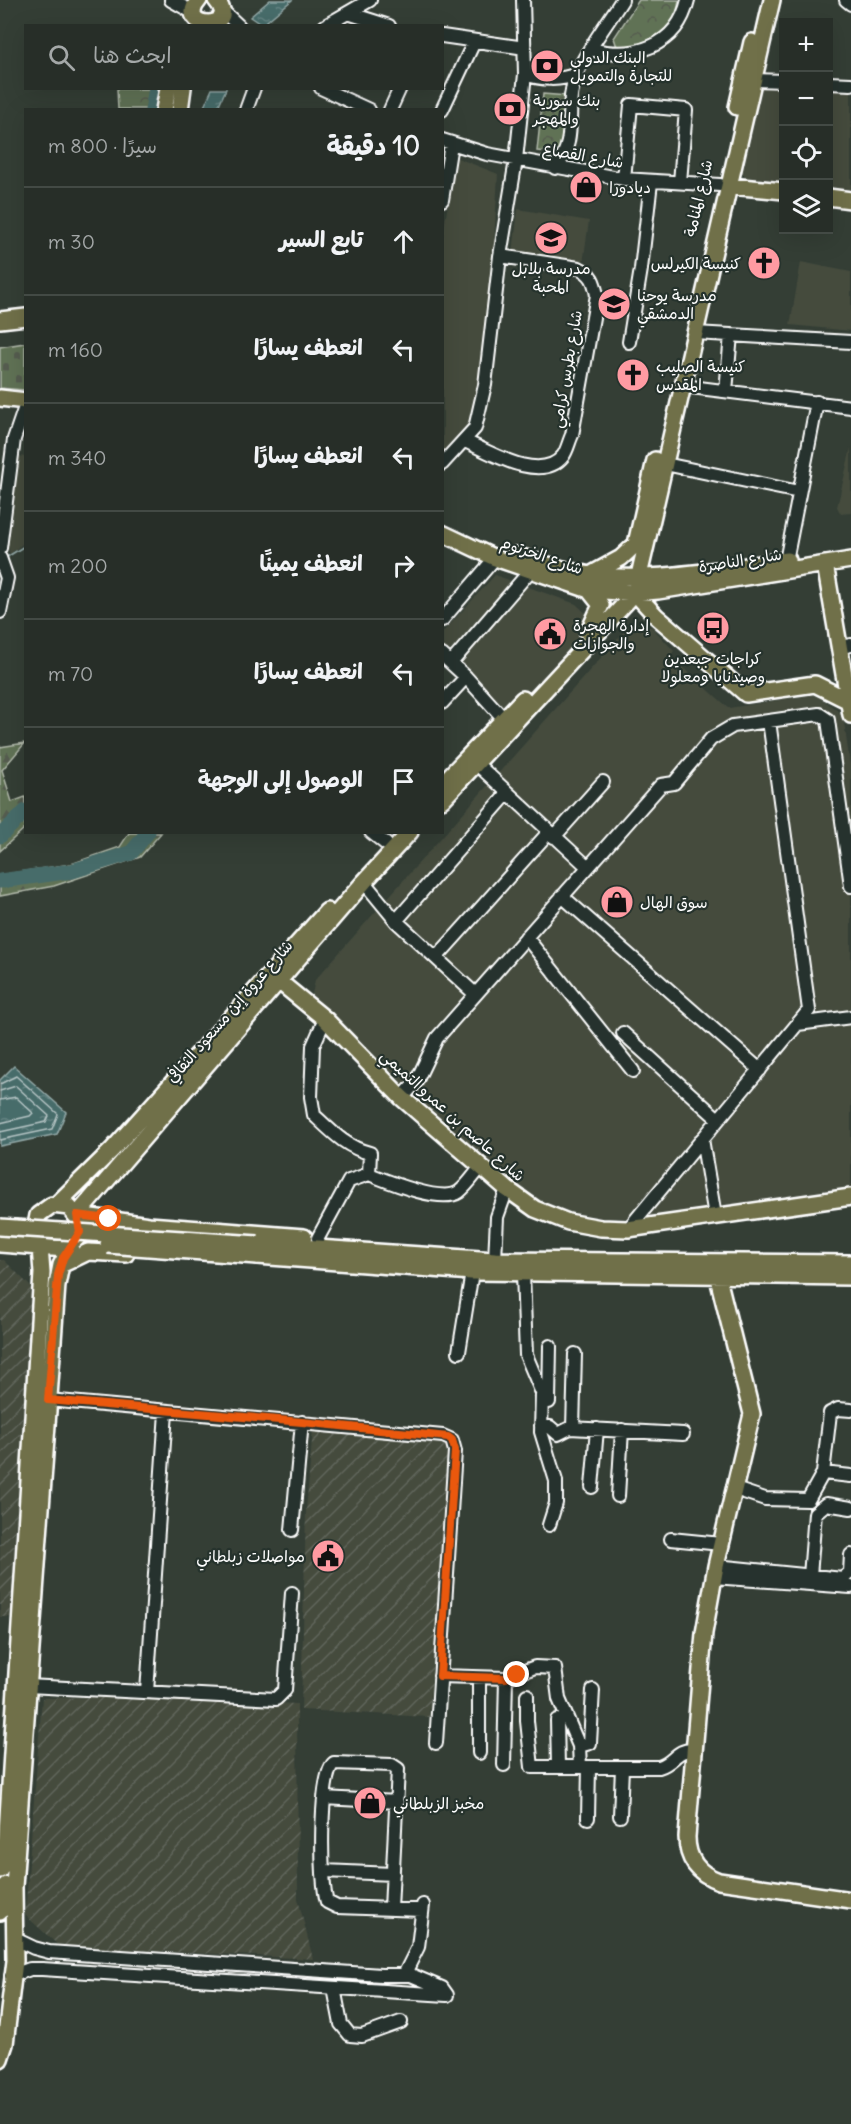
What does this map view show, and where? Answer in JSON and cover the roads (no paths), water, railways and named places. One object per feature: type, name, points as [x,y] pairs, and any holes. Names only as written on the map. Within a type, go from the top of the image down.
[{"type":"main road","name":"شارع المنامة","points":[[640,575],[643,545],[725,185],[762,0]]},
{"type":"main road","name":"شارع المنامة","points":[[643,545],[683,386],[722,214],[725,185],[754,80],[772,0]]},
{"type":"main road","points":[[194,13],[198,20],[216,14]]},
{"type":"main road","points":[[164,108],[168,90]]},
{"type":"main road","points":[[180,108],[183,90]]},
{"type":"main road","points":[[725,185],[779,190]]},
{"type":"main road","points":[[722,214],[734,199],[751,187]]},
{"type":"main road","points":[[833,198],[851,200]]},
{"type":"main road","points":[[0,321],[24,317]]},
{"type":"main road","points":[[0,398],[24,403]]},
{"type":"main road","points":[[444,522],[499,549],[590,582],[601,605],[589,633],[444,782]]},
{"type":"main road","name":"شارع الخرتوم","points":[[444,534],[495,558],[530,571],[635,593]]},
{"type":"main road","points":[[590,582],[621,558],[643,545],[656,560],[675,573]]},
{"type":"main road","name":"شارع الناصرة","points":[[590,582],[786,561],[851,550]]},
{"type":"main road","name":"شارع الناصرة","points":[[635,593],[851,560]]},
{"type":"main road","points":[[825,564],[846,646],[850,708]]},
{"type":"main road","points":[[444,798],[478,765],[635,593],[640,575]]},
{"type":"main road","points":[[635,593],[656,616],[746,694],[815,684],[850,708]]},
{"type":"main road","points":[[613,615],[632,610],[656,616]]},
{"type":"main road","name":"شارع عروة إبن مسعود الثقافي","points":[[77,1215],[395,834]]},
{"type":"main road","name":"شارع عروة إبن مسعود الثقافي","points":[[57,1204],[112,1150],[408,834]]},
{"type":"main road","name":"شارع عاصم بن عمرو التميمي","points":[[275,978],[325,1019],[402,1098],[507,1189],[535,1209],[568,1222],[601,1228],[628,1229],[851,1197]]},
{"type":"main road","points":[[94,1196],[98,1210],[109,1219]]},
{"type":"main road","points":[[0,1912],[7,1883],[6,1849],[41,1286],[40,1247],[35,1231],[36,1220],[42,1210],[57,1204],[69,1207],[77,1215],[80,1232],[61,1265],[57,1286],[14,1887],[15,1939],[5,2043],[0,2059]]},
{"type":"main road","points":[[77,1215],[149,1224],[318,1238],[398,1252]]},
{"type":"main road","points":[[0,1227],[472,1272],[851,1277]]},
{"type":"main road","points":[[0,1236],[258,1250],[398,1252],[495,1260],[851,1263]]},
{"type":"main road","points":[[0,1244],[58,1250],[71,1246]]},
{"type":"main road","points":[[61,1265],[80,1254],[95,1251],[345,1270],[422,1267]]},
{"type":"main road","points":[[717,1275],[752,1414],[714,1572],[700,1660],[687,1845],[697,1868],[718,1881],[851,1900]]},
{"type":"main road","points":[[0,1870],[6,1849]]},
{"type":"street","points":[[171,0],[194,13]]},
{"type":"street","points":[[328,24],[369,0]]},
{"type":"street","points":[[444,462],[465,441],[474,428],[485,385],[500,255],[516,160],[525,74],[523,0]]},
{"type":"street","points":[[555,168],[567,152],[576,74],[622,0]]},
{"type":"street","points":[[591,49],[626,53],[654,46],[678,25],[688,0]]},
{"type":"street","points":[[846,0],[851,4]]},
{"type":"street","points":[[348,12],[366,23]]},
{"type":"street","points":[[216,14],[235,24]]},
{"type":"street","points":[[444,36],[525,48]]},
{"type":"street","points":[[443,108],[474,42]]},
{"type":"street","points":[[525,74],[537,78],[560,79],[576,74]]},
{"type":"street","points":[[754,80],[779,81]]},
{"type":"street","points":[[833,83],[851,84]]},
{"type":"street","points":[[247,108],[253,90]]},
{"type":"street","points":[[329,90],[365,108]]},
{"type":"street","points":[[391,108],[399,90]]},
{"type":"street","points":[[624,179],[632,105],[686,110],[680,182]]},
{"type":"street","points":[[444,177],[447,142]]},
{"type":"street","name":"شارع القصاع","points":[[447,142],[516,160],[624,179],[725,185]]},
{"type":"street","points":[[629,342],[641,268],[651,182]]},
{"type":"street","name":"شارع بطرس كرامي","points":[[465,441],[522,467],[549,467],[563,456],[572,435],[597,295],[594,281],[588,272],[579,268],[500,255]]},
{"type":"street","points":[[695,333],[851,342]]},
{"type":"street","points":[[726,391],[731,335]]},
{"type":"street","points":[[683,386],[851,407]]},
{"type":"street","points":[[786,561],[817,402]]},
{"type":"street","points":[[0,548],[14,439],[24,409]]},
{"type":"street","points":[[665,464],[799,492]]},
{"type":"street","points":[[0,558],[7,578],[0,612]]},
{"type":"street","points":[[444,618],[495,558]]},
{"type":"street","points":[[504,719],[466,676],[447,659],[530,571]]},
{"type":"street","points":[[444,701],[466,676]]},
{"type":"street","points":[[402,1098],[416,1082],[437,1038],[562,896],[661,785],[674,783],[711,740],[733,726],[819,714],[828,720],[851,886]]},
{"type":"street","points":[[628,1229],[810,1010],[769,721]]},
{"type":"street","points":[[478,765],[588,867]]},
{"type":"street","points":[[436,958],[603,782]]},
{"type":"street","points":[[396,921],[507,794]]},
{"type":"street","points":[[373,834],[386,844]]},
{"type":"street","points":[[364,882],[396,921],[475,994]]},
{"type":"street","points":[[562,896],[760,1070]]},
{"type":"street","points":[[526,937],[633,1071]]},
{"type":"street","points":[[798,1024],[851,1017]]},
{"type":"street","points":[[325,1019],[312,1046],[311,1097],[314,1116],[346,1143],[357,1150],[370,1153],[369,1174]]},
{"type":"street","points":[[622,1033],[718,1119]]},
{"type":"street","points":[[702,1139],[715,1216]]},
{"type":"street","points":[[318,1238],[350,1181],[369,1174],[408,1189],[453,1194],[460,1191],[481,1167]]},
{"type":"street","points":[[495,1260],[497,1217],[507,1189]]},
{"type":"street","points":[[459,1352],[472,1272]]},
{"type":"street","points":[[523,1273],[526,1355],[542,1393],[545,1426],[556,1481],[556,1503],[549,1525]]},
{"type":"street","points":[[545,1426],[550,1346]]},
{"type":"street","points":[[573,1428],[575,1354]]},
{"type":"street","points":[[48,1404],[153,1414],[166,1412],[302,1422],[443,1436],[452,1440],[455,1445],[436,1743]]},
{"type":"street","points":[[735,1489],[765,1499],[803,1502],[813,1495],[823,1473],[830,1413],[838,1409],[851,1410]]},
{"type":"street","points":[[147,1692],[166,1412]]},
{"type":"street","points":[[292,1530],[302,1422]]},
{"type":"street","points":[[545,1426],[558,1434],[573,1428],[683,1434]]},
{"type":"street","points":[[592,1487],[597,1429]]},
{"type":"street","points":[[618,1496],[622,1430]]},
{"type":"street","points":[[823,1473],[851,1476]]},
{"type":"street","points":[[810,1576],[815,1513],[826,1504],[851,1508]]},
{"type":"street","points":[[671,1539],[721,1544]]},
{"type":"street","points":[[714,1572],[810,1576],[843,1580],[850,1572],[851,1555]]},
{"type":"street","points":[[714,1572],[851,1587]]},
{"type":"street","points":[[28,1686],[279,1698],[285,1690],[292,1593]]},
{"type":"street","points":[[440,1676],[506,1678],[535,1667],[555,1668],[561,1704],[579,1746],[585,1767],[588,1818]]},
{"type":"street","points":[[479,1678],[479,1753]]},
{"type":"street","points":[[504,1765],[506,1678]]},
{"type":"street","points":[[579,1746],[591,1743],[593,1690]]},
{"type":"street","points":[[527,1695],[530,1764],[534,1767],[663,1766],[678,1753],[693,1750]]},
{"type":"street","points":[[557,1720],[558,1767]]},
{"type":"street","points":[[391,1909],[399,1771],[392,1765],[334,1763],[327,1770],[324,1797],[326,1899],[331,1906],[391,1909],[423,1908],[418,1947],[405,1973]]},
{"type":"street","points":[[620,1816],[622,1767]]},
{"type":"street","points":[[324,1797],[397,1802]]},
{"type":"street","points":[[324,1871],[393,1874]]},
{"type":"street","points":[[11,1976],[30,1969],[447,1995],[439,1986],[405,1973],[381,1975],[70,1953],[34,1948],[15,1939]]},
{"type":"street","points":[[68,1971],[70,1953]]},
{"type":"street","points":[[334,1988],[341,2024],[350,2035],[362,2036],[400,2022]]},
{"type":"water","points":[[270,0],[292,0],[263,24],[250,17]]},
{"type":"water","points":[[212,90],[226,90],[217,108],[203,108]]},
{"type":"water","points":[[14,1066],[66,1112],[57,1134],[0,1146],[0,1080]]},
{"type":"waterway","points":[[152,108],[156,90]]},
{"type":"waterway","points":[[7,557],[24,546]]},
{"type":"waterway","points":[[0,836],[24,813]]},
{"type":"waterway","points":[[0,881],[72,871],[131,853],[146,834]]},
{"type":"place","name":"البنك الدولي للتجارة والتمويل","points":[[547,66]]},
{"type":"place","name":"بنك سورية والمهجر","points":[[510,109]]},
{"type":"place","name":"ديادورا","points":[[586,187]]},
{"type":"place","name":"مدرسة بلابل المحبة","points":[[551,238]]},
{"type":"place","name":"كنيسة الكيرلس","points":[[764,263]]},
{"type":"place","name":"مدرسة يوحنا الدمشقي","points":[[614,304]]},
{"type":"place","name":"كنيسة الصليب المقدس","points":[[633,375]]},
{"type":"place","name":"كراجات جبعدين وصيدنايا ومعلولا","points":[[713,628]]},
{"type":"place","name":"إدارة الهجرة والجوازات","points":[[550,634]]},
{"type":"place","name":"سوق الهال","points":[[617,902]]},
{"type":"place","name":"مواصلات زبلطاني","points":[[328,1556]]},
{"type":"place","name":"مخبز الزبلطاني","points":[[370,1803]]}]
